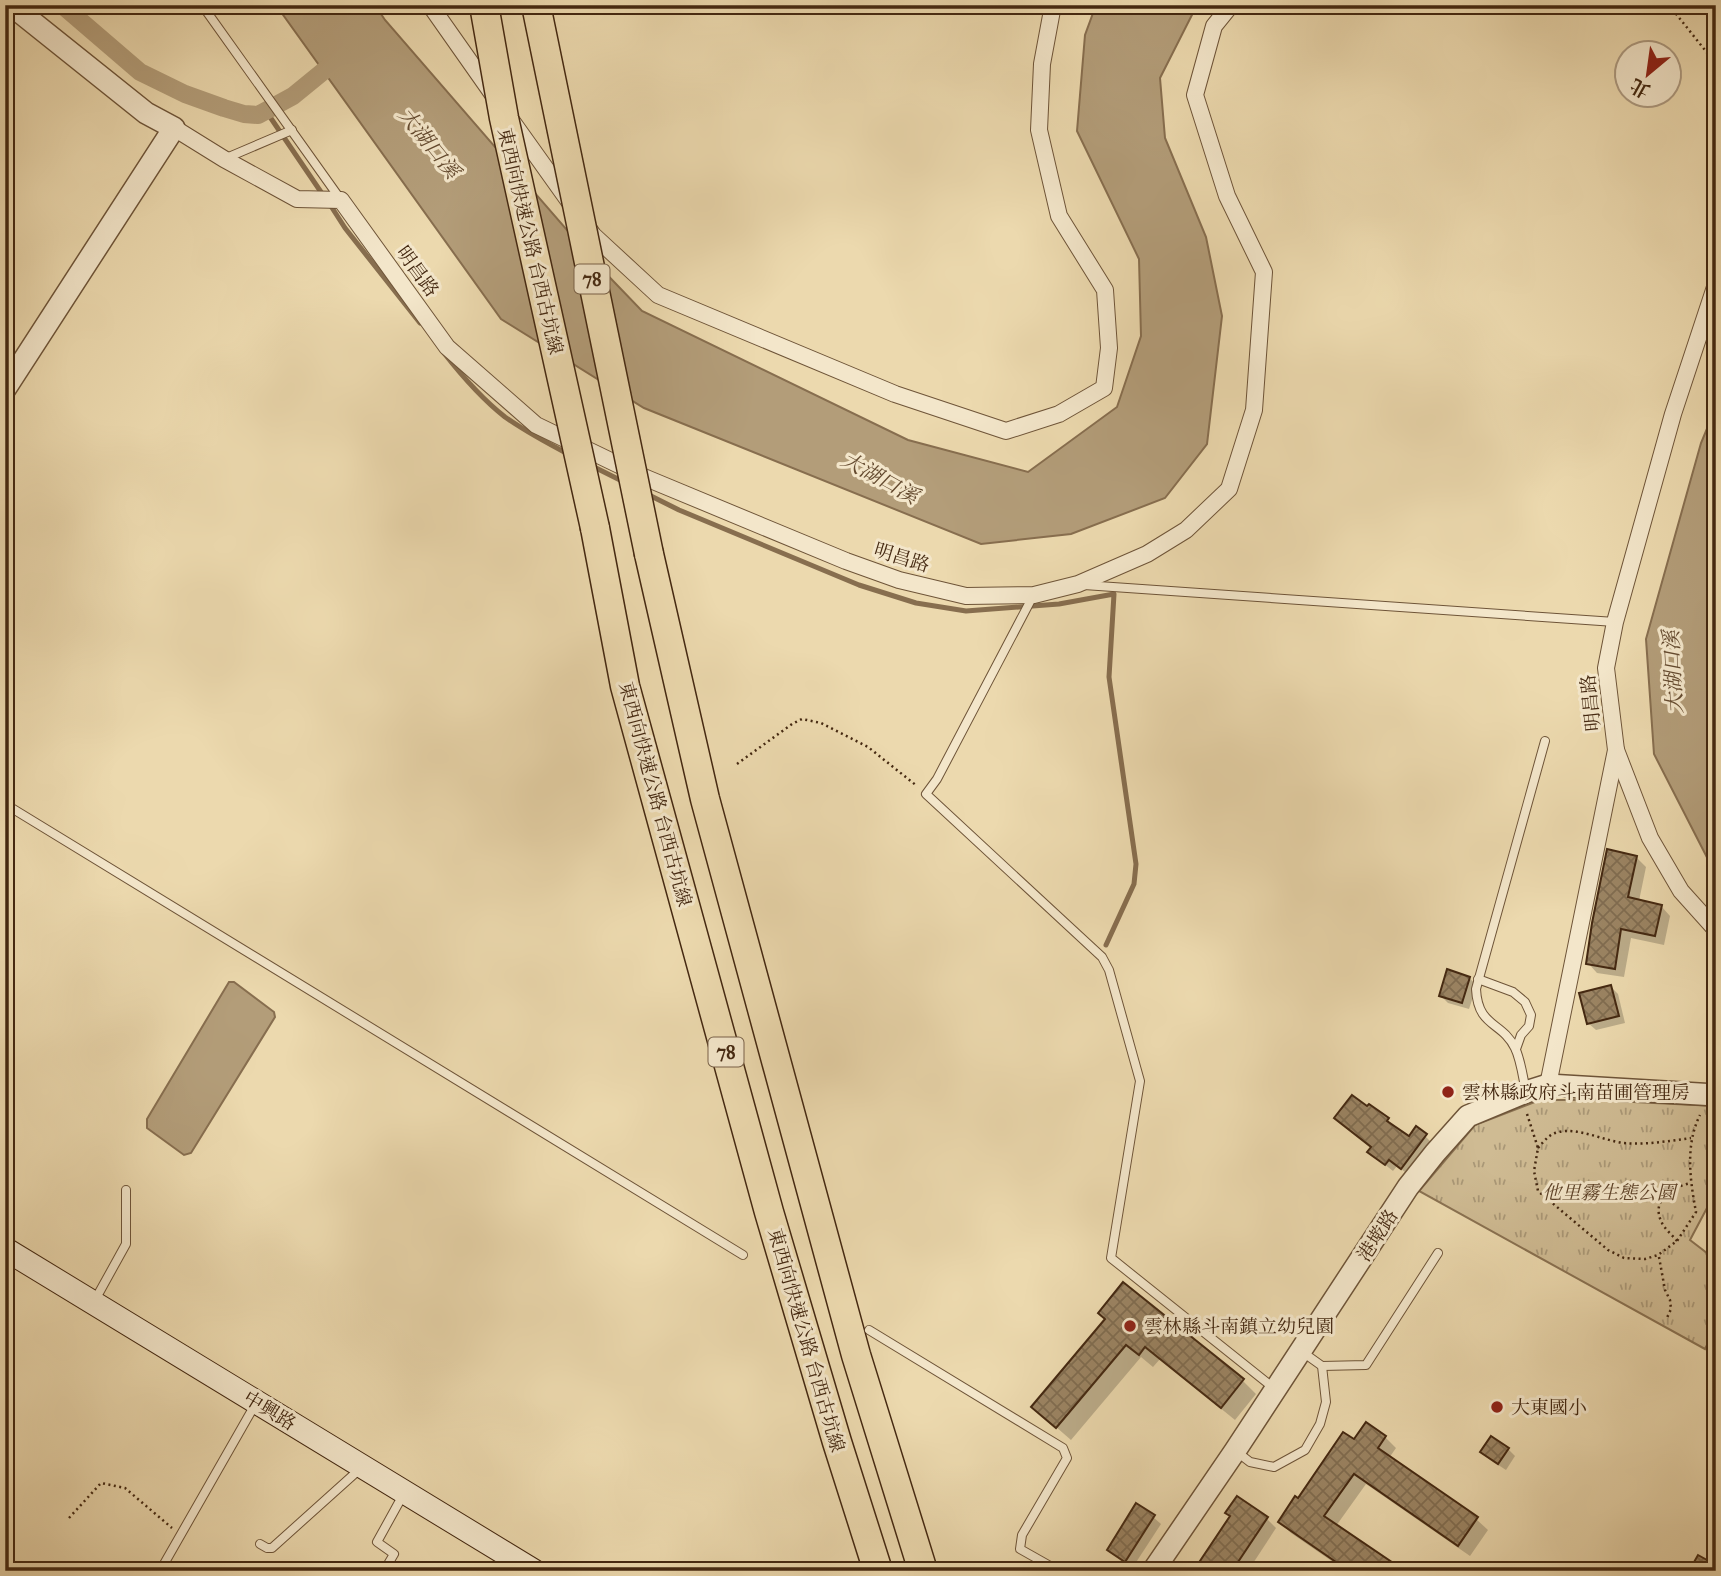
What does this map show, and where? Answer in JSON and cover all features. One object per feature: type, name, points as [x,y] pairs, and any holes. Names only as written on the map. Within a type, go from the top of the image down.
[{"type":"highway","name":"東西向快速公路 台西古坑線","points":[[484,5],[504,118],[595,528],[628,699],[777,1237],[878,1571]]},
{"type":"highway","name":"78","points":[[536,5],[649,554],[705,800],[856,1355],[923,1571]]},
{"type":"main road","name":"中興路","points":[[5,1249],[534,1571]]},
{"type":"street","points":[[11,5],[146,113],[298,199],[338,200]]},
{"type":"street","points":[[430,5],[593,235],[658,295],[895,394],[1006,431],[1059,414],[1104,388],[1109,348],[1105,290],[1059,216],[1039,130],[1042,64],[1053,5]]},
{"type":"street","name":"明昌路","points":[[338,200],[447,347],[536,425],[646,478],[846,561],[899,580],[965,596],[1034,595],[1078,584],[1147,554],[1186,530],[1229,489],[1254,410],[1264,272],[1227,196],[1195,94],[1214,26],[1231,5]]},
{"type":"street","points":[[5,389],[174,128]]},
{"type":"street","name":"明昌路","points":[[1548,1085],[1616,750],[1606,668],[1615,622],[1673,414],[1716,284]]},
{"type":"street","points":[[1616,750],[1650,838],[1681,891],[1716,929]]},
{"type":"street","name":"港墘路","points":[[1153,1571],[1408,1187],[1468,1116],[1548,1085],[1713,1095]]},
{"type":"lane","points":[[202,5],[280,113],[338,200]]},
{"type":"lane","points":[[225,159],[292,131]]},
{"type":"lane","points":[[1078,584],[1615,622]]},
{"type":"lane","points":[[1034,595],[937,779],[926,794],[1102,957],[1109,970],[1140,1082],[1111,1258],[1275,1389]]},
{"type":"lane","points":[[1523,1093],[1516,1049],[1507,1035],[1481,1013],[1476,989],[1545,741]]},
{"type":"lane","points":[[5,804],[743,1255]]},
{"type":"lane","points":[[1478,979],[1513,992],[1525,1002],[1531,1015],[1529,1026],[1521,1035],[1516,1049]]},
{"type":"lane","points":[[94,1303],[126,1244],[126,1190]]},
{"type":"lane","points":[[1300,1351],[1322,1366],[1366,1365],[1438,1253]]},
{"type":"lane","points":[[869,1330],[1063,1448],[1067,1458],[1022,1535],[1020,1549],[1059,1571]]},
{"type":"lane","points":[[1235,1451],[1250,1462],[1274,1466],[1305,1451],[1320,1424],[1326,1402],[1322,1366]]},
{"type":"lane","points":[[160,1571],[257,1402]]},
{"type":"lane","points":[[260,1544],[272,1548],[363,1467]]},
{"type":"lane","points":[[1716,1467],[1713,1484],[1716,1487]]},
{"type":"lane","points":[[384,1571],[394,1554],[377,1542],[405,1493]]},
{"type":"path","points":[[1669,5],[1716,64]]},
{"type":"path","points":[[737,764],[802,719],[821,723],[868,747],[926,794]]},
{"type":"path","points":[[1523,1093],[1538,1148],[1534,1171],[1538,1191],[1608,1250],[1624,1258],[1645,1259],[1658,1255],[1677,1241],[1696,1212],[1691,1183],[1691,1138],[1698,1119],[1713,1095]]},
{"type":"path","points":[[1538,1148],[1548,1136],[1562,1130],[1627,1143],[1691,1138]]},
{"type":"path","points":[[1677,1241],[1662,1223],[1658,1209],[1663,1197],[1672,1189],[1691,1183]]},
{"type":"path","points":[[1658,1255],[1665,1290],[1670,1300],[1671,1309],[1666,1320]]},
{"type":"path","points":[[69,1518],[101,1483],[125,1488],[180,1535]]},
{"type":"green space","name":"他里霧生態公園","points":[[1540,1100],[1716,1106],[1716,1191],[1690,1240],[1716,1260],[1716,1327],[1705,1349],[1419,1191],[1475,1125]]},
{"type":"water","name":"大湖口溪","points":[[276,5],[375,5],[385,20],[593,260],[642,311],[908,440],[1028,472],[1117,407],[1141,336],[1139,259],[1077,131],[1085,35],[1096,5],[1197,5],[1160,78],[1165,138],[1206,237],[1222,316],[1207,444],[1165,498],[1071,534],[981,544],[644,408],[501,319]]},
{"type":"water","name":"大湖口溪","points":[[1716,407],[1716,875],[1654,754],[1646,639],[1701,443]]},
{"type":"water","points":[[229,982],[234,982],[274,1012],[275,1017],[191,1153],[184,1155],[147,1128],[147,1119]]},
{"type":"building","points":[[1607,849],[1637,856],[1628,897],[1662,905],[1655,936],[1621,929],[1615,969],[1586,964]]},
{"type":"building","points":[[1447,969],[1470,977],[1462,1003],[1439,996]]},
{"type":"building","points":[[1611,985],[1619,1016],[1587,1024],[1579,993]]},
{"type":"building","points":[[1352,1095],[1389,1118],[1387,1121],[1409,1136],[1416,1126],[1427,1134],[1401,1169],[1389,1160],[1385,1165],[1367,1152],[1371,1147],[1334,1118]]},
{"type":"building","points":[[1123,1282],[1244,1379],[1221,1408],[1145,1347],[1139,1355],[1126,1345],[1056,1428],[1031,1407],[1105,1319],[1098,1313]]},
{"type":"building","points":[[1366,1422],[1386,1436],[1378,1448],[1478,1517],[1458,1546],[1354,1474],[1324,1516],[1405,1571],[1349,1571],[1278,1522],[1295,1496],[1298,1498],[1343,1432],[1354,1439]]},
{"type":"building","points":[[1491,1436],[1509,1448],[1498,1464],[1480,1452]]},
{"type":"building","points":[[1237,1496],[1268,1517],[1232,1571],[1216,1571],[1200,1561],[1230,1516],[1225,1513]]},
{"type":"building","points":[[1136,1503],[1155,1515],[1125,1562],[1107,1550]]},
{"type":"building","points":[[1698,1555],[1716,1565],[1716,1571],[1689,1571]]},
{"type":"waterway","points":[[62,5],[140,72],[185,94],[244,114],[258,115],[293,96],[342,56]]},
{"type":"waterway","points":[[266,111],[323,195]]},
{"type":"waterway","points":[[329,203],[345,228],[420,323]]},
{"type":"waterway","points":[[444,353],[488,403],[505,417],[568,454]]},
{"type":"waterway","points":[[592,466],[624,482]]},
{"type":"waterway","points":[[645,493],[679,510],[859,585],[916,603],[966,611],[1059,604],[1114,594],[1109,677],[1136,864],[1134,884],[1106,945]]},
{"type":"place","name":"雲林縣政府斗南苗圃管理房","points":[[1448,1092]]},
{"type":"place","name":"雲林縣斗南鎮立幼兒園","points":[[1130,1326]]},
{"type":"place","name":"大東國小","points":[[1497,1407]]}]
